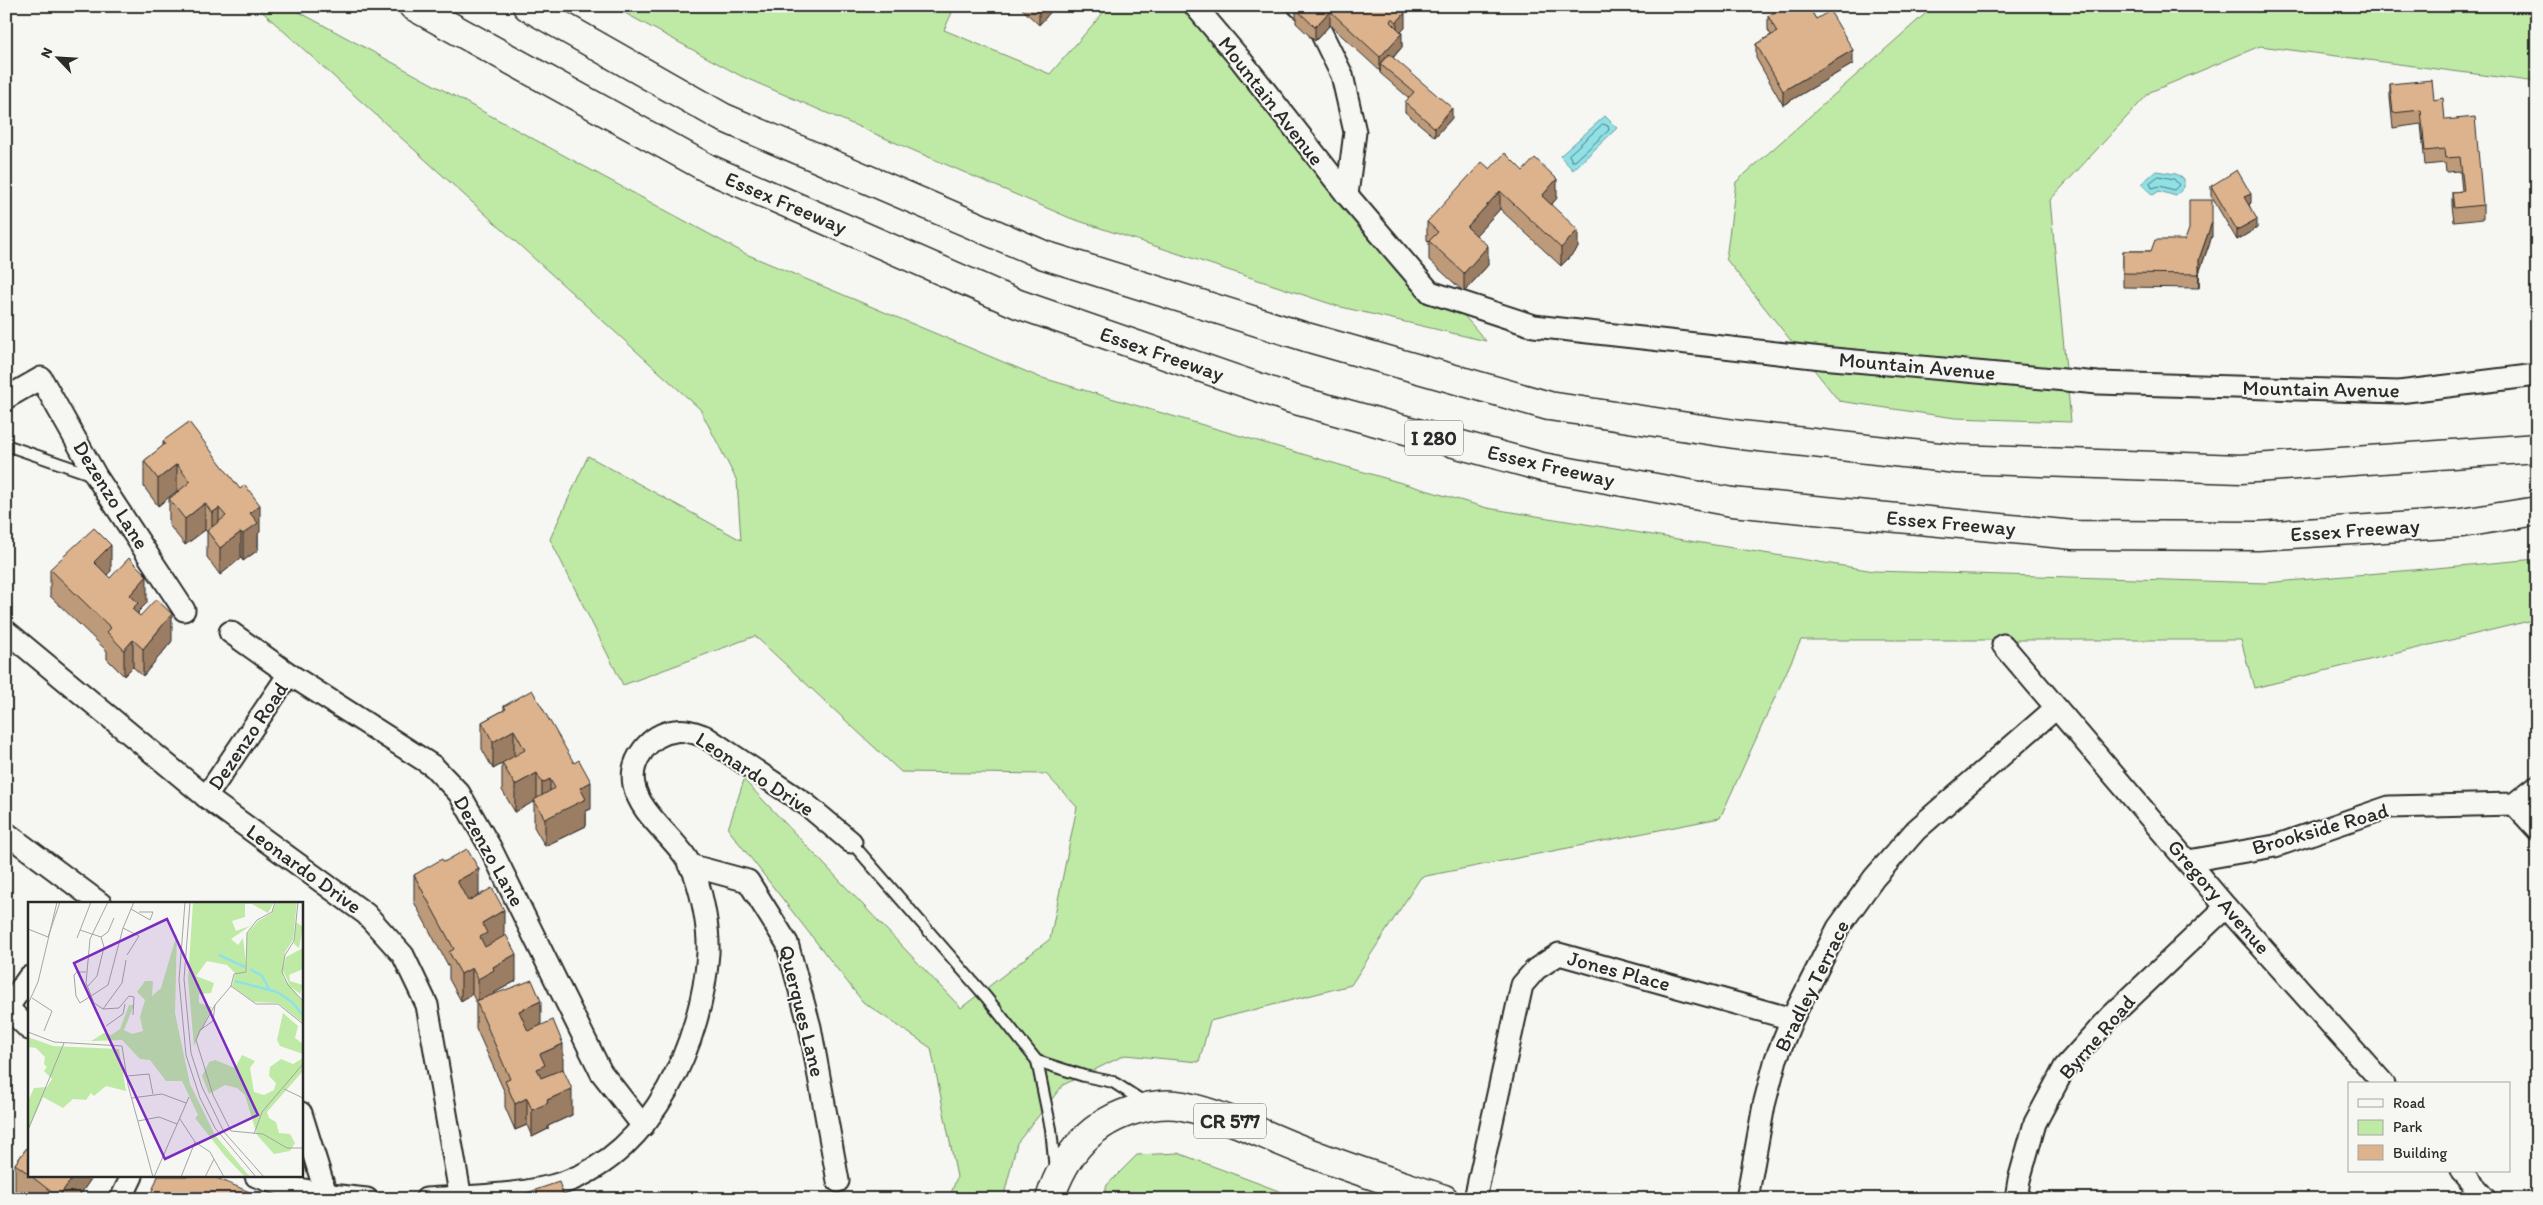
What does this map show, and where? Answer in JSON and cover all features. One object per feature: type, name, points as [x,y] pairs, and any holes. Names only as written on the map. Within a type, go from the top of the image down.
[{"type":"main road","name":"Essex Freeway","points":[[413,6],[708,169],[1018,304],[1292,399],[1542,468],[1732,502],[2074,535],[2258,536],[2462,523],[2537,511]]},
{"type":"main road","points":[[527,6],[722,117],[1044,255],[1306,337],[1549,406],[1741,435],[1957,459],[2241,468],[2537,448]]},
{"type":"main road","name":"CR 577","points":[[1053,1189],[1075,1148],[1090,1131],[1125,1112],[1150,1106],[1181,1105],[1220,1117],[1318,1156],[1444,1199]]},
{"type":"street","name":"Mountain Avenue","points":[[1195,6],[1240,59],[1347,195],[1430,292],[1534,326],[1822,358],[2098,383],[2399,392],[2537,375]]},
{"type":"street","name":"Mountain Avenue","points":[[1299,6],[1314,18],[1342,76],[1355,132],[1347,195]]},
{"type":"street","name":"Dezenzo Lane","points":[[6,398],[41,378],[96,476],[184,610]]},
{"type":"street","name":"Leonardo Drive","points":[[6,631],[206,797],[366,914],[403,955],[427,1005],[461,1198]]},
{"type":"street","name":"Dezenzo Lane","points":[[230,632],[289,674],[433,766],[459,793],[490,847],[601,1072],[643,1126]]},
{"type":"street","name":"Gregory Avenue","points":[[2003,645],[2226,907],[2382,1082]]},
{"type":"street","name":"Dezenzo Road","points":[[206,797],[289,674]]},
{"type":"street","name":"Bradley Terrace","points":[[1747,1199],[1764,1105],[1776,1059],[1792,1019],[1838,928],[1874,878],[1916,830],[2056,708]]},
{"type":"street","name":"Leonardo Drive","points":[[426,1199],[461,1198],[531,1190],[565,1182],[592,1169],[618,1151],[643,1126],[667,1088],[695,1030],[704,988],[708,951],[704,918],[694,874],[676,844],[646,810],[638,797],[634,783],[634,768],[640,754],[649,743],[661,734],[675,730],[704,736],[807,805],[851,842]]},
{"type":"street","points":[[2537,786],[2514,804],[2537,829]]},
{"type":"street","name":"Brookside Road","points":[[2188,861],[2275,846],[2389,807],[2514,804]]},
{"type":"street","points":[[6,833],[88,900]]},
{"type":"street","name":"Querques Lane","points":[[689,865],[748,881],[787,943],[810,1027],[838,1181]]},
{"type":"street","name":"Byrne Road","points":[[2016,1199],[2019,1180],[2035,1124],[2065,1067],[2112,1015],[2226,907]]},
{"type":"street","name":"Jones Place","points":[[1475,1199],[1522,985],[1536,969],[1558,954],[1792,1019]]},
{"type":"street","points":[[28,977],[7,1006],[28,1028]]},
{"type":"street","points":[[302,1117],[326,1194]]},
{"type":"street","points":[[2463,1172],[2486,1199]]},
{"type":"street","points":[[120,1199],[131,1178]]},
{"type":"street","points":[[261,1178],[326,1194],[367,1199]]},
{"type":"lane","points":[[6,446],[96,476]]},
{"type":"lane","points":[[851,842],[986,997],[1037,1061],[1050,1129],[1053,1189]]},
{"type":"lane","points":[[1037,1061],[1084,1076],[1113,1082],[1150,1106]]},
{"type":"green space","points":[[256,6],[288,6],[746,254],[1039,377],[1487,508],[1874,571],[2266,583],[2537,559],[2537,619],[2254,688],[2241,640],[1801,640],[1720,818],[1421,877],[1351,985],[1210,1021],[1199,1062],[1125,1055],[1063,1085],[1017,1143],[1003,1199],[949,1199],[957,1177],[931,1048],[863,1002],[728,829],[744,780],[961,1008],[1050,939],[1077,807],[1046,774],[901,772],[755,636],[623,685],[550,539],[588,456],[741,540],[737,481],[700,409]]},
{"type":"green space","points":[[612,6],[955,6],[944,30],[1050,74],[1109,6],[1196,6],[1486,341],[1337,306],[1070,218],[741,76]]},
{"type":"green space","points":[[1922,6],[2537,6],[2537,82],[2260,46],[2150,92],[2050,200],[2071,422],[1955,418],[1839,401],[1726,259],[1736,182],[1926,13]]},
{"type":"green space","points":[[1178,1153],[1300,1199],[1103,1199],[1107,1185],[1137,1155]]},
{"type":"water","points":[[1605,116],[1617,128],[1573,170],[1560,156]]},
{"type":"water","points":[[2156,171],[2176,174],[2184,179],[2184,187],[2176,196],[2159,191],[2153,195],[2141,184]]},
{"type":"building","points":[[1034,6],[1043,6],[1039,11]]},
{"type":"building","points":[[1299,6],[1397,6],[1405,13],[1397,22],[1392,18],[1390,21],[1402,33],[1380,57],[1330,11],[1315,27],[1296,9]]},
{"type":"building","points":[[1785,6],[1808,6],[1816,19],[1830,11],[1853,50],[1783,91],[1756,44],[1777,32],[1768,16]]},
{"type":"building","points":[[1389,54],[1452,108],[1435,128],[1405,102],[1414,92],[1380,64]]},
{"type":"building","points":[[2432,80],[2434,100],[2443,98],[2445,120],[2475,117],[2483,205],[2454,208],[2452,192],[2464,191],[2460,157],[2446,158],[2445,149],[2425,151],[2421,110],[2393,113],[2390,84]]},
{"type":"building","points":[[1505,153],[1523,171],[1535,158],[1557,179],[1542,196],[1578,230],[1561,248],[1500,191],[1467,227],[1488,246],[1464,273],[1429,241],[1438,232],[1427,222],[1482,162],[1490,169]]},
{"type":"building","points":[[2237,170],[2251,194],[2244,197],[2257,219],[2237,230],[2211,186]]},
{"type":"building","points":[[2189,200],[2212,200],[2212,222],[2199,259],[2199,274],[2123,273],[2123,251],[2151,251],[2155,240],[2185,240],[2189,229]]},
{"type":"building","points":[[189,422],[240,489],[245,485],[260,505],[250,513],[258,523],[243,534],[241,532],[220,548],[207,531],[226,516],[219,508],[212,513],[205,503],[185,519],[169,499],[190,482],[177,464],[158,479],[144,461],[165,444],[163,441]]},
{"type":"building","points":[[94,528],[111,545],[94,562],[110,578],[129,558],[147,576],[130,595],[138,603],[132,609],[140,616],[156,599],[172,614],[143,649],[133,640],[124,650],[107,632],[111,628],[50,569]]},
{"type":"building","points":[[532,690],[574,763],[579,760],[591,782],[580,788],[586,799],[545,819],[534,800],[555,788],[550,779],[542,783],[537,773],[515,785],[502,763],[525,750],[514,730],[493,742],[482,722],[506,709],[504,706]]},
{"type":"building","points":[[467,849],[479,869],[457,881],[468,901],[492,888],[504,910],[482,923],[487,933],[480,937],[485,947],[506,935],[516,954],[493,967],[494,970],[478,979],[472,968],[461,974],[449,952],[454,949],[414,875],[442,859],[444,862]]},
{"type":"building","points":[[532,980],[541,1001],[519,1011],[528,1031],[553,1020],[563,1044],[540,1054],[545,1065],[537,1069],[541,1078],[563,1069],[572,1089],[547,1100],[548,1103],[532,1110],[527,1098],[515,1104],[505,1081],[510,1079],[476,1001]]},
{"type":"building","points":[[28,1146],[28,1173],[15,1164]]},
{"type":"building","points":[[34,1178],[72,1178],[58,1197]]},
{"type":"building","points":[[157,1178],[217,1178],[266,1199],[149,1199]]},
{"type":"building","points":[[559,1182],[565,1199],[509,1199]]}]
